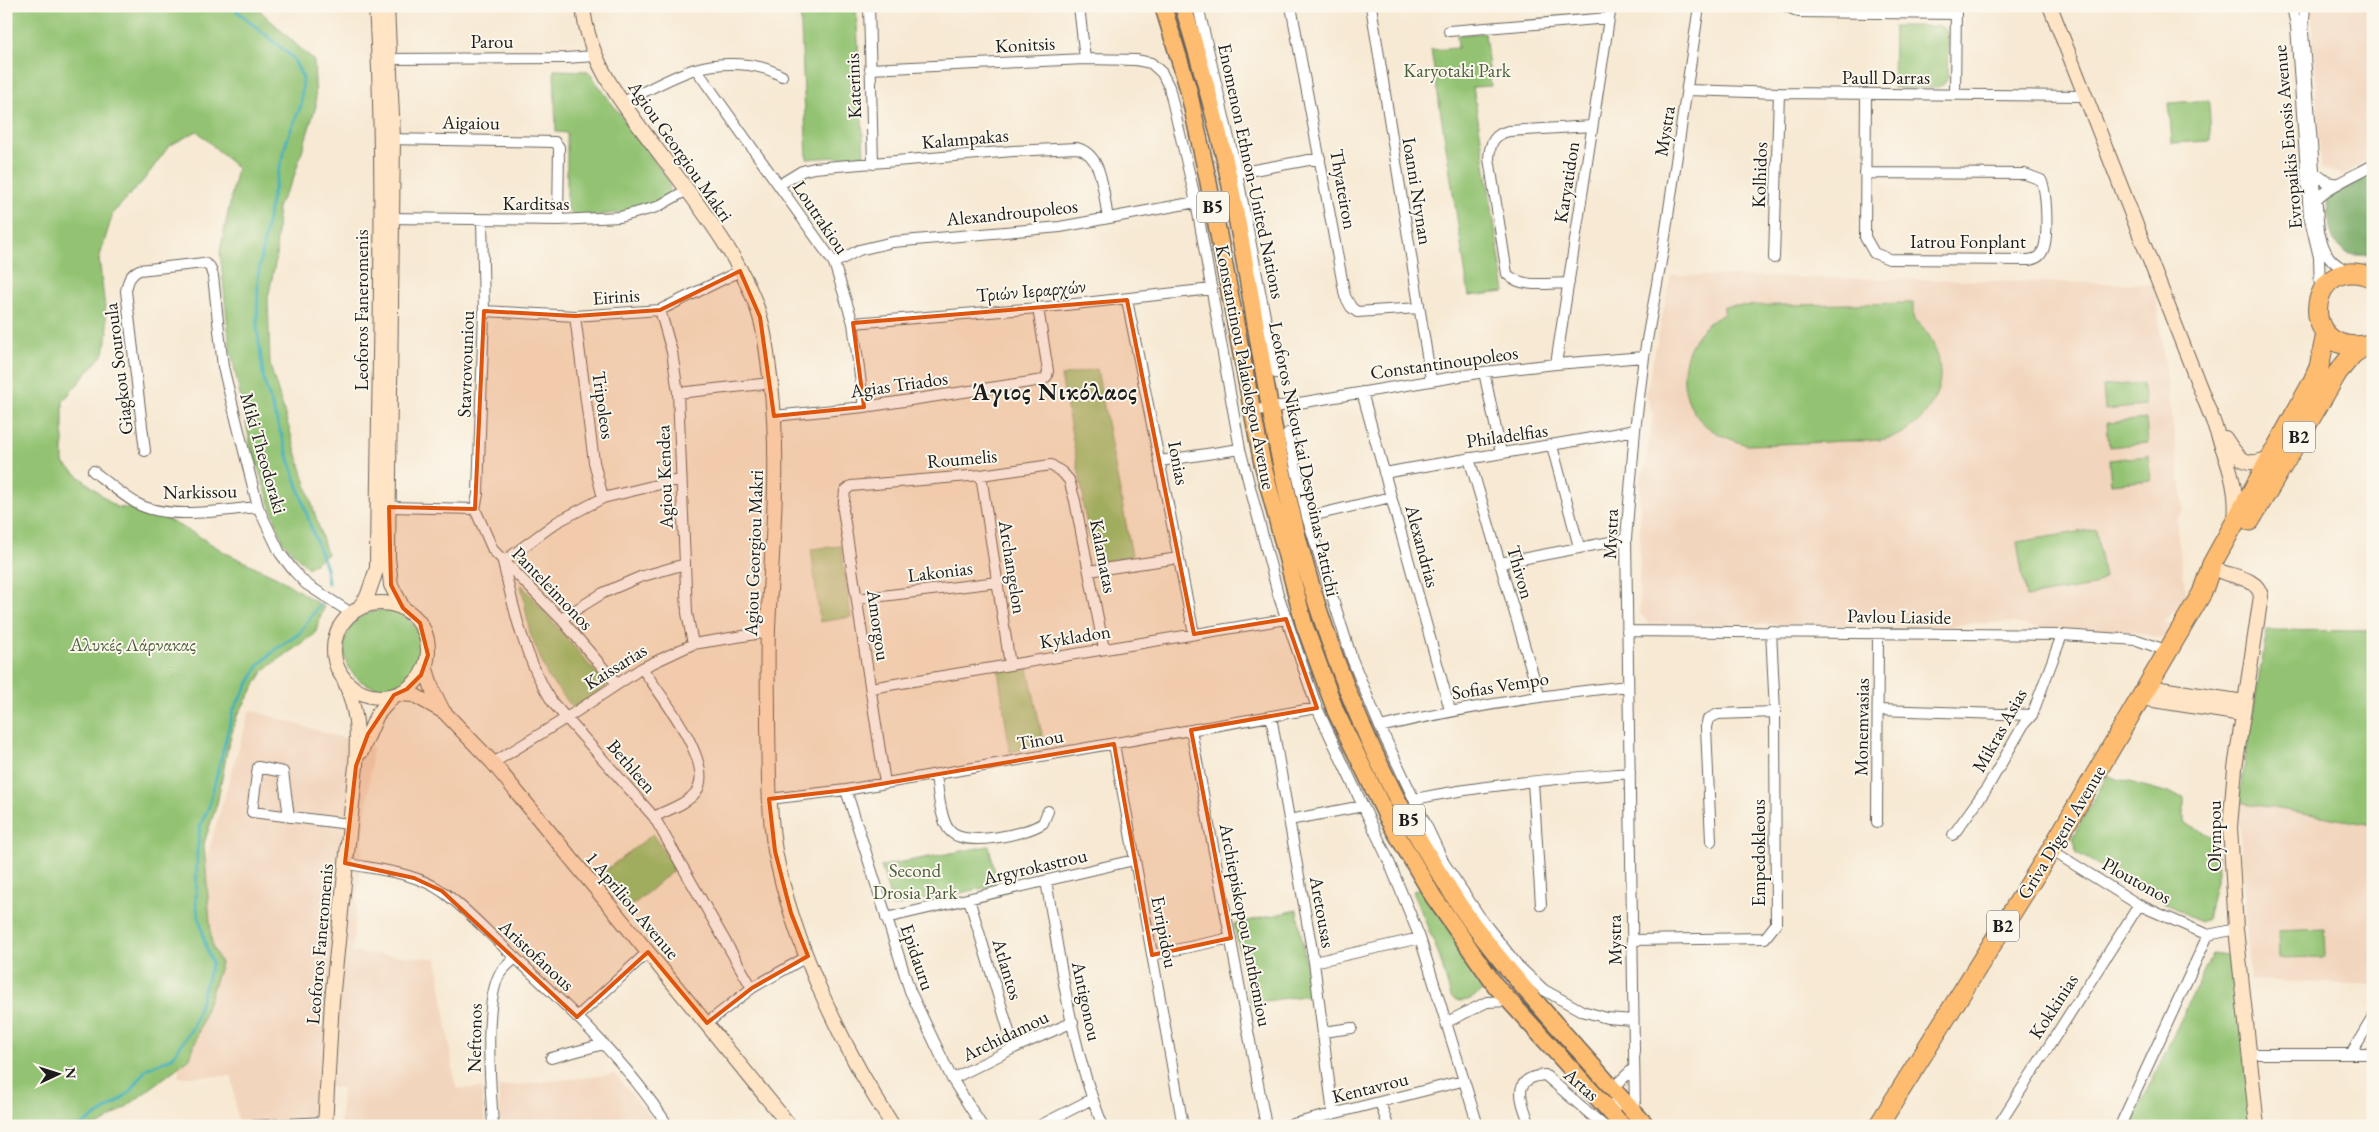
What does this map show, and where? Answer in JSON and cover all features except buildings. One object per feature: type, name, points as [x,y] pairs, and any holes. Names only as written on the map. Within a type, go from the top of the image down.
[{"type":"highway","points":[[2326,334],[2317,315],[2320,294],[2334,278],[2366,273]]},
{"type":"highway","name":"Griva Digeni Avenue","points":[[1878,1126],[2051,850],[2206,585],[2212,564],[2312,383],[2319,367],[2326,334],[2344,345],[2369,343]]},
{"type":"highway","name":"Griva Digeni Avenue","points":[[2206,585],[2222,572],[2338,372],[2369,343]]},
{"type":"main road","name":"Leoforos Faneromenis","points":[[376,6],[387,139]]},
{"type":"main road","name":"Leoforos Faneromenis","points":[[354,611],[367,597],[378,568],[387,139],[387,6]]},
{"type":"main road","name":"Agiou Georgiou Makri","points":[[583,6],[595,56],[621,103],[687,190],[740,271],[760,317],[771,383],[774,416],[775,494],[768,632],[769,799],[775,851],[791,913],[832,1016],[848,1048],[893,1126]]},
{"type":"main road","name":"Leoforos Nikou kai Despoinas Pattichi","points":[[1163,6],[1188,88],[1204,162],[1251,411],[1269,490],[1304,624],[1336,712],[1389,821],[1432,896],[1495,985],[1614,1123]]},
{"type":"main road","name":"Leoforos Nikou kai Despoinas Pattichi","points":[[1183,6],[1206,83],[1228,174],[1270,407],[1300,543],[1319,612],[1361,726],[1399,802],[1458,903],[1500,960],[1647,1126]]},
{"type":"main road","points":[[2050,6],[2214,421],[2235,487],[2237,503],[2235,524]]},
{"type":"main road","name":"Leoforos Faneromenis","points":[[385,218],[389,507],[388,570],[391,585],[404,608]]},
{"type":"main road","points":[[2214,421],[2232,450],[2244,461],[2263,461],[2273,455]]},
{"type":"main road","name":"Olympou","points":[[2222,572],[2258,587],[2261,596],[2243,708],[2230,826],[2236,928],[2257,1126]]},
{"type":"main road","points":[[376,603],[386,603],[404,608],[420,623],[428,644],[426,666],[415,682],[396,694],[384,697],[366,694],[349,684],[343,677],[335,660],[335,641],[342,624],[354,611],[376,603]]},
{"type":"main road","name":"1 Apriliou Avenue","points":[[426,666],[433,690],[444,712]]},
{"type":"main road","name":"Leoforos Faneromenis","points":[[325,1124],[332,1000],[356,766],[357,715],[343,677]]},
{"type":"main road","points":[[2144,692],[2243,708]]},
{"type":"main road","name":"Leoforos Faneromenis","points":[[356,766],[377,715],[396,694]]},
{"type":"main road","name":"1 Apriliou Avenue","points":[[396,694],[414,695],[444,712],[493,762],[790,1126]]},
{"type":"street","name":"Katerinis","points":[[868,6],[873,164]]},
{"type":"street","points":[[1079,6],[1085,59]]},
{"type":"street","name":"Enomenon Ethnon-United Nations","points":[[1198,6],[1237,173],[1276,373]]},
{"type":"street","name":"Thyateiron","points":[[1291,6],[1345,296],[1351,307],[1357,312],[1419,308]]},
{"type":"street","name":"Ioanni Ntynan","points":[[1371,6],[1431,380]]},
{"type":"street","name":"Karyatidon","points":[[1556,364],[1611,6]]},
{"type":"street","name":"Mystra","points":[[1635,1113],[1626,539],[1635,430],[1644,357],[1688,90],[1699,6]]},
{"type":"street","points":[[1786,6],[1799,12],[1955,10],[1955,95]]},
{"type":"street","name":"Evropaikis Enosis Avenue","points":[[2292,6],[2296,26],[2309,215],[2319,258],[2320,294]]},
{"type":"street","name":"Evropaikis Enosis Avenue","points":[[2305,6],[2303,32],[2319,232],[2324,250],[2336,265],[2366,273]]},
{"type":"street","points":[[1449,31],[1609,18]]},
{"type":"street","name":"Parou","points":[[388,59],[566,58],[595,56]]},
{"type":"street","name":"Konitsis","points":[[870,69],[1085,59],[1136,60],[1151,63],[1162,73],[1169,87]]},
{"type":"street","points":[[621,103],[696,69],[741,65],[770,69],[782,76]]},
{"type":"street","name":"Loutrakiou","points":[[696,69],[834,262],[853,323],[864,407]]},
{"type":"street","name":"Konstantinou Palaiologou Avenue","points":[[1169,87],[1196,202],[1240,449],[1286,619],[1317,708],[1363,806],[1420,938],[1447,1022],[1462,1082],[1478,1126]]},
{"type":"street","name":"Paull Darras","points":[[1688,90],[1779,93],[2085,96]]},
{"type":"street","name":"Kolhidos","points":[[1774,258],[1779,93]]},
{"type":"street","name":"Iatrou Fonplant","points":[[1865,173],[2025,174],[2033,176],[2041,180],[2045,195],[2045,241],[2042,253],[2037,258],[2029,260],[1890,259],[1874,253],[1865,238],[1865,173],[1866,94]]},
{"type":"street","points":[[1569,283],[1521,283],[1512,280],[1507,274],[1489,158],[1490,148],[1493,139],[1499,133],[1592,126]]},
{"type":"street","name":"Aigaiou","points":[[387,139],[555,142],[559,147],[558,220]]},
{"type":"street","name":"Kalampakas","points":[[779,185],[802,171],[1014,151],[1078,148],[1086,150],[1098,166],[1108,218]]},
{"type":"street","points":[[1237,173],[1320,158]]},
{"type":"street","points":[[2316,200],[2320,194],[2373,165]]},
{"type":"street","points":[[2314,172],[2327,182],[2338,184]]},
{"type":"street","name":"Karditsas","points":[[385,218],[558,220],[620,217],[657,207],[687,190]]},
{"type":"street","name":"Alexandroupoleos","points":[[834,262],[859,250],[893,242],[1060,227],[1196,202]]},
{"type":"street","name":"Stavrovouniou","points":[[475,509],[478,494],[484,311],[482,220]]},
{"type":"street","name":"Giagkou Souroula","points":[[145,451],[126,291],[128,280],[132,274],[140,270],[198,262],[210,267]]},
{"type":"street","name":"Miki Theodoraki","points":[[210,267],[213,276],[224,367],[258,507],[280,554],[293,570],[306,584],[354,611]]},
{"type":"street","name":"Eirinis","points":[[484,311],[574,316],[660,310],[740,271]]},
{"type":"street","name":"Τριών Ιεραρχών","points":[[853,323],[1127,300],[1212,289]]},
{"type":"street","name":"Ionias","points":[[1127,300],[1194,634]]},
{"type":"street","name":"Agias Triados","points":[[774,416],[864,407],[1043,380],[1047,376],[1048,371],[1038,308]]},
{"type":"street","name":"Agiou Kendea","points":[[660,310],[672,352],[678,393],[687,613],[693,644]]},
{"type":"street","name":"Tripoleos","points":[[574,316],[594,462],[602,498]]},
{"type":"street","name":"Constantinoupoleos","points":[[1251,411],[1484,372],[1644,357]]},
{"type":"street","points":[[1484,372],[1501,453]]},
{"type":"street","points":[[678,393],[771,383]]},
{"type":"street","name":"Alexandrias","points":[[1362,392],[1450,710]]},
{"type":"street","name":"Philadelfias","points":[[1384,473],[1552,446],[1635,430]]},
{"type":"street","points":[[1288,433],[1306,517],[1352,659],[1380,727],[1444,863],[1482,920],[1519,967],[1544,990],[1582,1011],[1607,1018],[1633,1020]]},
{"type":"street","points":[[1552,446],[1579,547]]},
{"type":"street","points":[[1160,461],[1240,449]]},
{"type":"street","name":"Thivon","points":[[1469,458],[1539,695]]},
{"type":"street","name":"Roumelis","points":[[862,484],[980,475],[1051,465],[1063,473]]},
{"type":"street","name":"Narkissou","points":[[93,471],[138,504],[154,509],[195,512],[258,507]]},
{"type":"street","name":"Kalamatas","points":[[1063,473],[1069,480],[1072,489],[1104,649]]},
{"type":"street","name":"Archangelon","points":[[980,475],[1010,664]]},
{"type":"street","points":[[503,562],[557,522],[602,498],[681,478]]},
{"type":"street","name":"Amorgou","points":[[862,484],[851,486],[845,491],[843,504],[885,783]]},
{"type":"street","points":[[1306,517],[1391,497]]},
{"type":"street","points":[[389,507],[475,509]]},
{"type":"street","name":"Panteleimonos","points":[[475,509],[493,550],[561,619],[617,684]]},
{"type":"street","points":[[1500,564],[1626,539]]},
{"type":"street","points":[[1089,571],[1179,558]]},
{"type":"street","name":"Bethleen","points":[[503,562],[528,655],[540,683],[553,703],[568,717],[654,817],[752,988]]},
{"type":"street","points":[[561,619],[603,593],[632,580],[685,564]]},
{"type":"street","name":"Lakonias","points":[[858,599],[998,582]]},
{"type":"street","name":"Kykladon","points":[[870,688],[1286,619]]},
{"type":"street","name":"Pavlou Liaside","points":[[1628,630],[2062,635],[2137,640],[2168,651]]},
{"type":"street","name":"Empedokleous","points":[[1632,940],[1765,938],[1776,924],[1775,712],[1771,631]]},
{"type":"street","name":"Kaissarias","points":[[493,762],[568,717],[642,668],[693,644],[768,632]]},
{"type":"street","name":"Monemvasias","points":[[1877,822],[1878,633]]},
{"type":"street","name":"Mikras Asias","points":[[1953,835],[1987,788],[2024,724],[2032,715],[2062,635]]},
{"type":"street","points":[[642,668],[693,746],[702,774],[697,791],[690,798],[654,817]]},
{"type":"street","name":"Sofias Vempo","points":[[1380,727],[1450,710],[1539,695],[1628,686]]},
{"type":"street","name":"Tinou","points":[[769,799],[846,790],[1317,708]]},
{"type":"street","points":[[1879,710],[2032,715]]},
{"type":"street","points":[[1710,841],[1706,727],[1708,719],[1718,714],[1775,712]]},
{"type":"street","name":"Aretousas","points":[[1271,716],[1314,962],[1333,1114]]},
{"type":"street","name":"Archiepiskopou Anthemiou","points":[[1191,730],[1266,1126]]},
{"type":"street","name":"Evripidou","points":[[1114,744],[1183,1126]]},
{"type":"street","points":[[289,817],[283,772],[258,768],[252,812],[289,817],[349,824]]},
{"type":"street","points":[[1415,799],[1447,792],[1630,773]]},
{"type":"street","points":[[936,775],[944,822],[950,831],[958,837],[970,840],[984,839],[1028,830],[1044,823],[1048,811]]},
{"type":"street","points":[[1533,782],[1542,905]]},
{"type":"street","name":"Epidauru","points":[[846,790],[910,991],[952,1080],[982,1126]]},
{"type":"street","points":[[1289,820],[1363,806]]},
{"type":"street","name":"Ploutonos","points":[[2051,850],[2139,905],[2208,935]]},
{"type":"street","name":"Argyrokastrou","points":[[886,918],[1134,860]]},
{"type":"street","name":"Aristofanous","points":[[345,863],[414,878],[442,891],[604,1044],[634,1078],[668,1126]]},
{"type":"street","name":"Antigonou","points":[[1046,881],[1073,1022],[1092,1099],[1103,1126]]},
{"type":"street","name":"Atlantos","points":[[969,900],[1014,1048]]},
{"type":"street","name":"Kokkinias","points":[[1998,1126],[2139,905]]},
{"type":"street","points":[[2120,1126],[2208,935],[2236,928]]},
{"type":"street","points":[[1152,955],[1231,938]]},
{"type":"street","points":[[1314,962],[1420,938]]},
{"type":"street","points":[[577,1017],[648,952]]},
{"type":"street","points":[[707,1023],[752,988],[808,956]]},
{"type":"street","name":"Neftonos","points":[[493,1126],[490,1014],[493,992],[500,973],[515,958]]},
{"type":"street","points":[[1487,1002],[1495,985]]},
{"type":"street","points":[[1447,1022],[1487,1002],[1508,1001]]},
{"type":"street","points":[[2352,1052],[2373,1017]]},
{"type":"street","name":"Archidamou","points":[[952,1080],[1014,1048],[1073,1022]]},
{"type":"street","points":[[1323,1032],[1352,1028]]},
{"type":"street","points":[[551,1058],[604,1044]]},
{"type":"street","points":[[2250,1054],[2352,1052],[2373,1054]]},
{"type":"street","points":[[1614,1123],[1616,1091],[1619,1081],[1633,1069]]},
{"type":"street","name":"Artas","points":[[1530,1126],[1520,1093],[1521,1086],[1526,1081],[1545,1075],[1614,1123]]},
{"type":"street","name":"Kentavrou","points":[[1285,1126],[1462,1082]]},
{"type":"street","points":[[1039,1126],[1092,1099]]},
{"type":"street","points":[[1380,1102],[1388,1126]]},
{"type":"street","points":[[250,1126],[325,1124]]},
{"type":"highlighted area","points":[[740,271],[760,317],[774,416],[864,407],[853,323],[1127,300],[1194,634],[1286,619],[1317,708],[1191,730],[1231,938],[1152,955],[1114,744],[846,790],[769,799],[775,851],[791,913],[808,956],[752,988],[707,1023],[648,952],[577,1017],[442,891],[414,878],[345,863],[356,766],[368,734],[394,695],[407,689],[421,675],[428,655],[420,623],[403,608],[391,585],[389,507],[475,509],[484,311],[575,316],[660,310]]},
{"type":"shaded area","points":[[2311,6],[2373,6],[2373,156],[2343,175],[2321,169]]},
{"type":"shaded area","points":[[1671,275],[2154,284],[2184,510],[2176,520],[2187,606],[2178,613],[2173,611],[2166,622],[2174,629],[2169,640],[2134,632],[2040,628],[2014,623],[1975,623],[1951,626],[1648,623],[1639,612],[1640,482],[1646,464],[1653,415],[1646,393]]},
{"type":"shaded area","points":[[250,710],[373,747],[352,953],[437,958],[456,1088],[482,1088],[485,1126],[340,1126],[342,1088],[322,1088],[320,1126],[238,1126],[232,1076],[178,1077],[207,856]]},
{"type":"shaded area","points":[[2238,802],[2373,825],[2373,985],[2250,980]]},
{"type":"shaded area","points":[[615,1074],[656,1126],[501,1126],[498,1087]]},
{"type":"green space","name":"Αλυκές Λάρνακας","points":[[6,6],[255,6],[314,61],[316,106],[293,180],[278,205],[276,259],[268,298],[270,365],[327,554],[308,568],[283,542],[251,447],[230,347],[220,252],[237,168],[197,131],[169,146],[143,181],[113,213],[99,259],[108,332],[104,353],[63,401],[63,463],[116,507],[151,511],[226,553],[277,577],[324,607],[315,634],[264,670],[237,716],[228,746],[217,804],[204,843],[211,937],[213,948],[221,963],[190,1058],[121,1111],[98,1126],[6,1126]]},
{"type":"green space","points":[[800,6],[856,6],[864,155],[807,159]]},
{"type":"green space","points":[[1894,26],[1939,26],[1945,29],[1949,37],[1948,78],[1944,84],[1936,88],[1893,88]]},
{"type":"green space","name":"Karyotaki Park","points":[[1485,33],[1491,86],[1473,87],[1505,292],[1469,296],[1431,50],[1458,48],[1457,35]]},
{"type":"green space","points":[[554,70],[588,71],[669,181],[670,195],[648,206],[613,213],[576,217],[567,208],[567,133],[556,132]]},
{"type":"green space","points":[[2209,100],[2211,141],[2172,143],[2169,103]]},
{"type":"green space","points":[[2373,172],[2373,254],[2359,255],[2348,253],[2340,249],[2331,233],[2327,199]]},
{"type":"green space","points":[[1913,303],[1913,318],[1925,330],[1933,343],[1938,358],[1940,374],[1937,393],[1933,402],[1920,419],[1905,432],[1890,438],[1877,440],[1747,445],[1722,436],[1710,429],[1700,420],[1691,406],[1685,391],[1686,361],[1691,346],[1699,333],[1710,322],[1724,314],[1724,306]]},
{"type":"green space","points":[[1097,369],[1132,556],[1095,563],[1082,501],[1084,500],[1061,376]]},
{"type":"green space","points":[[2142,383],[2145,406],[2105,410],[2103,386]]},
{"type":"green space","points":[[2146,419],[2148,443],[2109,447],[2107,423]]},
{"type":"green space","points":[[2148,456],[2151,480],[2111,484],[2109,460]]},
{"type":"green space","points":[[2096,529],[2104,578],[2094,586],[2026,597],[2017,542]]},
{"type":"green space","points":[[841,546],[851,617],[820,622],[811,549]]},
{"type":"green space","points":[[521,584],[607,686],[573,708],[548,677],[530,633]]},
{"type":"green space","points":[[383,610],[398,613],[415,627],[419,634],[422,649],[419,664],[405,681],[398,685],[383,688],[368,685],[351,671],[347,664],[344,649],[347,634],[361,617],[368,613]]},
{"type":"green space","points":[[2267,630],[2373,631],[2373,825],[2238,802]]},
{"type":"green space","points":[[1028,668],[1044,744],[1010,752],[998,670]]},
{"type":"green space","points":[[2107,776],[2184,797],[2184,823],[2216,839],[2218,872],[2207,919],[2200,922],[2077,853],[2072,838]]},
{"type":"green space","points":[[653,834],[676,868],[627,910],[598,876]]},
{"type":"green space","name":"Second Drosia Park","points":[[989,846],[998,885],[893,907],[881,866]]},
{"type":"green space","points":[[1425,886],[1487,986],[1465,1001],[1456,1000],[1451,997],[1439,955],[1413,891]]},
{"type":"green space","points":[[1297,910],[1311,995],[1250,1003],[1234,924]]},
{"type":"green space","points":[[2324,929],[2325,957],[2279,958],[2278,931]]},
{"type":"green space","points":[[2212,954],[2235,957],[2251,1126],[2130,1126]]},
{"type":"waterway","points":[[231,6],[293,58],[303,78],[301,105],[287,140],[271,201],[258,276],[257,327],[264,381],[326,568],[328,583]]},
{"type":"waterway","points":[[80,1126],[115,1104],[132,1090],[146,1069],[172,1058],[193,1027],[212,963],[206,947],[196,904],[197,853],[200,827],[209,806],[233,711],[259,665],[276,649],[300,633],[320,604]]},
{"type":"district","name":"Άγιος Νικόλαος","points":[[1055,392]]}]
